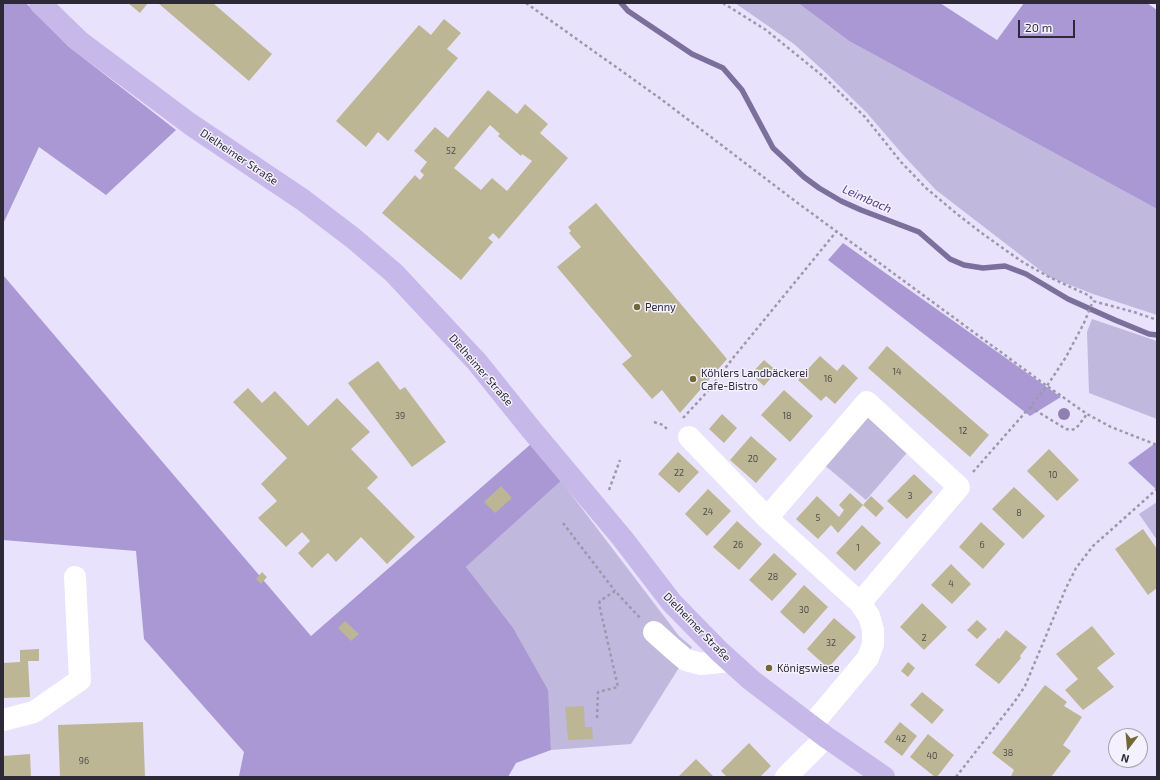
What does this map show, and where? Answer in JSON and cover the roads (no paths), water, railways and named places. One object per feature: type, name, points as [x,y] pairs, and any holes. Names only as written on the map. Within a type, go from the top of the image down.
[{"type":"main road","name":"Dielheimer Straße","points":[[40,3],[79,40],[190,124],[302,200],[353,238],[394,273],[477,362],[623,539],[672,603],[751,680],[818,731],[884,777]]},
{"type":"street","points":[[767,518],[867,402],[959,487],[860,603]]},
{"type":"street","points":[[680,429],[767,518],[860,603],[869,616],[873,630],[873,644],[868,658],[786,777]]},
{"type":"street","points":[[3,720],[34,712],[80,680],[75,577]]},
{"type":"street","points":[[654,632],[686,660],[701,664],[730,661]]},
{"type":"waterway","name":"Leimbach","points":[[621,3],[628,11],[692,54],[723,68],[742,90],[773,148],[804,177],[819,188],[841,201],[861,210],[919,232],[950,259],[964,265],[983,268],[1005,266],[1026,274],[1068,299],[1149,334],[1157,335]]},
{"type":"place","name":"Penny","points":[[637,307]]},
{"type":"place","name":"Köhlers Landbäckerei Cafe-Bistro","points":[[693,379]]},
{"type":"place","name":"Königswiese","points":[[769,668]]}]
